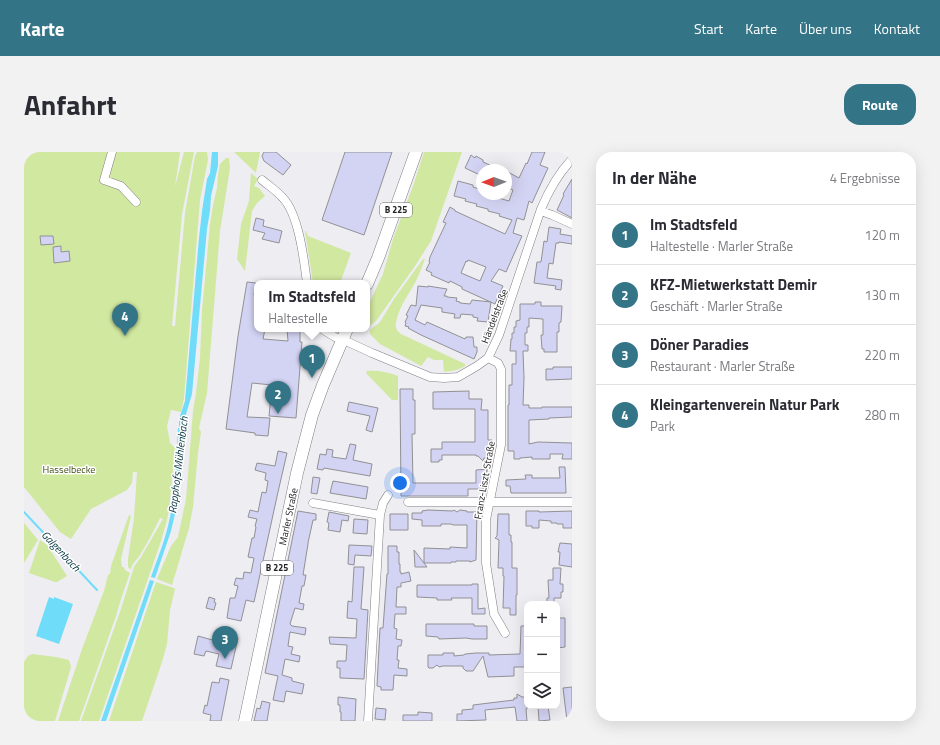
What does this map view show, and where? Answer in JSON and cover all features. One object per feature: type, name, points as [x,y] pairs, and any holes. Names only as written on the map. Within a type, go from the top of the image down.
[{"type":"main road","name":"B 225","points":[[369,280],[416,152]]},
{"type":"main road","name":"Marler Straße","points":[[245,721],[297,473],[312,415],[344,334]]},
{"type":"street","points":[[112,152],[104,180],[121,186],[136,202]]},
{"type":"street","name":"Händelstraße","points":[[344,334],[430,377],[458,377],[488,358],[499,335],[548,193],[556,178],[572,159]]},
{"type":"street","points":[[262,180],[284,198],[291,208],[296,221],[306,280]]},
{"type":"street","points":[[541,211],[572,224]]},
{"type":"street","points":[[327,332],[335,337],[344,334]]},
{"type":"street","name":"Franz-Liszt-Straße","points":[[488,358],[498,363],[501,369],[500,445],[486,520],[486,563],[494,614],[505,633]]},
{"type":"street","points":[[368,721],[380,515],[383,503],[388,495]]},
{"type":"street","points":[[408,502],[572,502]]},
{"type":"street","points":[[313,503],[380,515]]},
{"type":"green space","name":"Hasselbecke","points":[[24,152],[180,152],[175,187],[184,152],[194,152],[182,214],[172,326],[175,326],[185,213],[195,156],[197,152],[207,152],[208,160],[200,200],[184,398],[181,412],[171,410],[167,426],[170,443],[175,448],[169,510],[161,541],[99,721],[81,721],[121,609],[134,567],[163,519],[160,518],[140,555],[130,569],[128,567],[128,559],[134,518],[137,472],[133,472],[132,483],[127,490],[91,509],[71,539],[60,532],[24,487]]},
{"type":"green space","points":[[234,152],[260,152],[256,173]]},
{"type":"green space","points":[[424,152],[462,152],[431,241],[376,321],[370,326],[370,302],[383,274],[393,239]]},
{"type":"green space","points":[[226,158],[229,158],[230,168],[220,231],[207,393],[199,428],[201,432],[193,507],[189,528],[172,585],[157,579],[171,546],[178,537],[186,499],[193,411],[200,358],[202,311],[210,224],[220,164]]},
{"type":"green space","points":[[251,173],[258,179],[254,186],[259,188],[265,196],[257,203],[252,211],[245,271],[237,259],[241,224],[249,201]]},
{"type":"green space","points":[[305,231],[308,236],[351,253],[341,280],[313,280]]},
{"type":"green space","points":[[423,259],[425,259],[418,277],[397,318],[396,328],[401,334],[465,364],[465,366],[458,369],[444,372],[443,360],[434,360],[428,357],[421,366],[380,344],[370,334],[370,330],[380,322],[394,299]]},
{"type":"green space","points":[[367,371],[390,373],[398,376],[398,400],[392,400],[366,373]]},
{"type":"green space","points":[[129,515],[131,516],[121,559],[122,567],[130,573],[116,616],[79,721],[58,721],[82,649],[104,591],[108,575],[110,574],[111,566]]},
{"type":"green space","points":[[24,523],[38,540],[24,563]]},
{"type":"green space","points":[[40,540],[47,545],[67,576],[57,582],[29,573]]},
{"type":"green space","points":[[156,582],[175,589],[170,610],[167,644],[162,662],[142,721],[109,721]]},
{"type":"green space","points":[[32,654],[69,660],[71,667],[55,721],[24,721],[24,662],[28,656]]},
{"type":"water","points":[[212,152],[218,152],[218,166],[211,196],[207,229],[192,394],[184,421],[184,427],[179,427],[179,419],[185,401],[202,211],[207,179],[210,173]]},
{"type":"water","name":"Rapphofs Mühlenbach","points":[[178,428],[184,428],[175,514],[171,531],[155,578],[151,577],[162,547],[172,506],[175,484]]},
{"type":"water","points":[[150,580],[154,581],[106,721],[101,721]]},
{"type":"water","points":[[49,597],[54,599],[54,597],[73,604],[59,644],[36,636]]},
{"type":"building","points":[[264,152],[276,152],[291,165],[283,175],[264,161],[262,156]]},
{"type":"building","points":[[345,152],[392,152],[364,235],[322,220]]},
{"type":"building","points":[[532,152],[545,152],[540,165],[548,168],[532,203],[529,201],[524,220],[517,218],[513,233],[522,236],[506,272],[499,269],[491,281],[503,286],[495,304],[462,289],[462,287],[450,281],[449,283],[431,275],[432,273],[426,270],[430,262],[430,257],[446,223],[443,222],[450,207],[455,211],[505,234],[512,220],[499,216],[500,214],[488,211],[488,209],[476,206],[477,204],[465,201],[466,199],[454,196],[458,181],[473,185],[473,187],[476,188],[476,200],[509,201],[512,200],[512,174],[519,178],[526,163],[527,164]],"holes":[[[468,260],[486,267],[480,281],[461,273],[466,261],[467,262]]]},
{"type":"building","points":[[471,155],[475,158],[476,156],[488,164],[476,164],[476,173],[465,168]]},
{"type":"building","points":[[572,179],[572,218],[557,210],[564,195],[563,194]]},
{"type":"building","points":[[256,218],[264,220],[263,226],[282,231],[279,243],[262,239],[265,233],[253,230]]},
{"type":"building","points":[[549,227],[561,229],[560,234],[572,236],[572,244],[556,243],[553,264],[549,263],[547,278],[562,280],[561,290],[555,289],[556,286],[534,283],[537,262],[541,262],[544,241],[547,242]]},
{"type":"building","points":[[40,236],[53,236],[54,244],[41,245]]},
{"type":"building","points":[[61,246],[61,252],[69,251],[70,261],[54,263],[53,247]]},
{"type":"building","points":[[247,282],[254,283],[254,332],[264,332],[263,339],[288,341],[287,332],[300,332],[300,342],[302,342],[296,418],[269,416],[272,385],[252,383],[247,417],[270,418],[268,436],[226,429],[238,336]]},
{"type":"building","points":[[418,286],[447,289],[444,296],[457,298],[456,301],[460,303],[470,304],[472,300],[491,302],[488,322],[477,321],[478,318],[473,317],[473,315],[461,314],[460,318],[454,318],[455,314],[442,312],[442,308],[421,305],[415,320],[425,325],[427,322],[465,339],[466,337],[473,337],[474,347],[477,347],[477,352],[474,359],[421,335],[405,326],[408,316],[406,315],[411,305],[416,306]]},
{"type":"building","points":[[535,302],[541,302],[541,306],[562,306],[561,322],[559,323],[559,332],[557,332],[557,352],[544,352],[544,349],[542,349],[541,335],[543,335],[543,319],[529,318],[529,327],[527,327],[527,333],[525,333],[525,345],[528,345],[528,351],[523,351],[523,405],[529,405],[529,408],[572,407],[572,417],[529,420],[529,444],[538,442],[572,443],[572,459],[562,459],[563,454],[550,454],[550,459],[532,459],[532,457],[514,459],[514,451],[508,451],[509,385],[512,385],[512,364],[516,364],[516,351],[510,351],[512,333],[514,333],[514,327],[516,327],[516,321],[520,320],[520,304],[535,304]]},
{"type":"building","points":[[553,367],[572,367],[572,379],[546,380],[546,369],[553,369]]},
{"type":"building","points":[[400,389],[413,389],[413,400],[415,400],[415,434],[412,434],[413,483],[476,483],[476,470],[488,469],[489,476],[485,476],[485,489],[468,489],[468,496],[401,496]]},
{"type":"building","points":[[469,391],[469,399],[482,399],[481,410],[488,410],[488,440],[492,440],[492,450],[489,453],[489,458],[484,458],[483,461],[476,455],[442,455],[442,460],[439,460],[439,462],[431,462],[431,449],[442,449],[442,442],[475,442],[475,409],[433,409],[433,392]]},
{"type":"building","points":[[349,402],[378,408],[372,432],[366,430],[370,416],[347,411]]},
{"type":"building","points":[[350,444],[356,445],[353,460],[372,464],[370,476],[324,468],[323,470],[317,469],[320,454],[326,455],[327,449],[333,450],[332,457],[346,459]]},
{"type":"building","points":[[278,451],[287,453],[254,602],[246,600],[241,621],[227,618],[230,598],[235,598],[238,586],[234,585],[236,578],[243,579],[244,572],[251,573],[254,558],[248,557],[252,538],[254,538],[257,519],[248,517],[250,510],[258,512],[262,492],[266,493],[268,481],[265,480],[266,473],[255,470],[257,463],[275,466]]},
{"type":"building","points":[[559,467],[565,467],[566,493],[511,493],[510,486],[506,486],[506,480],[526,479],[525,475],[532,475],[532,478],[560,478]]},
{"type":"building","points":[[313,477],[320,478],[317,494],[311,493]]},
{"type":"building","points":[[333,481],[368,487],[366,499],[330,493]]},
{"type":"building","points":[[454,510],[457,512],[460,510],[477,512],[476,560],[470,562],[456,561],[451,563],[424,563],[424,548],[467,548],[467,525],[441,524],[441,526],[422,526],[422,520],[412,519],[412,513],[422,513],[422,511]]},
{"type":"building","points":[[298,511],[316,514],[316,520],[313,520],[308,543],[303,575],[306,575],[304,586],[302,586],[299,603],[304,604],[303,610],[295,608],[290,624],[292,626],[306,628],[305,635],[290,632],[288,646],[293,647],[291,654],[300,656],[299,662],[285,659],[282,675],[292,678],[292,681],[304,684],[302,694],[286,691],[284,702],[273,700],[278,676],[265,673]]},
{"type":"building","points":[[526,511],[572,511],[572,528],[563,528],[563,524],[539,520],[539,528],[526,526]]},
{"type":"building","points":[[329,512],[349,516],[348,521],[342,520],[340,532],[328,530],[329,523],[327,522]]},
{"type":"building","points":[[390,514],[408,514],[408,530],[390,530]]},
{"type":"building","points":[[498,514],[509,514],[509,535],[511,535],[512,542],[512,568],[517,568],[516,615],[510,615],[510,608],[503,608],[504,576],[503,568],[498,568],[499,540],[495,538],[497,536]]},
{"type":"building","points":[[354,519],[368,520],[367,534],[353,533]]},
{"type":"building","points":[[560,543],[572,544],[572,567],[559,565],[560,552],[558,552]]},
{"type":"building","points":[[349,545],[372,546],[371,556],[355,555],[354,565],[348,564]]},
{"type":"building","points":[[388,546],[397,546],[397,552],[399,552],[400,572],[401,574],[409,572],[411,581],[401,583],[401,587],[397,587],[396,607],[406,607],[406,614],[395,614],[394,628],[397,629],[396,639],[402,640],[401,646],[398,646],[398,668],[407,669],[407,676],[394,675],[393,690],[381,690],[381,687],[377,686],[380,628],[383,628],[388,574]]},
{"type":"building","points":[[414,550],[427,567],[415,567]]},
{"type":"building","points":[[354,567],[364,567],[361,609],[368,610],[364,679],[340,678],[340,668],[337,668],[337,661],[346,661],[347,645],[330,644],[329,637],[356,638],[357,619],[347,618],[348,601],[352,602]]},
{"type":"building","points":[[553,568],[561,568],[560,584],[563,584],[563,592],[561,592],[561,598],[554,598],[554,601],[547,601],[547,598],[549,598],[548,580],[553,580]]},
{"type":"building","points":[[478,584],[478,609],[485,608],[485,614],[472,614],[472,598],[437,600],[437,598],[417,597],[417,585]]},
{"type":"building","points":[[209,597],[215,599],[214,602],[216,603],[214,610],[206,608]]},
{"type":"building","points":[[560,618],[565,618],[565,647],[560,648]]},
{"type":"building","points":[[426,624],[474,624],[474,626],[487,626],[487,639],[439,639],[438,637],[426,636]]},
{"type":"building","points":[[521,626],[524,626],[524,667],[514,667],[514,676],[488,677],[483,656],[473,671],[466,671],[463,666],[439,667],[437,665],[433,668],[428,667],[428,655],[443,655],[443,653],[454,653],[454,656],[476,653],[489,653],[489,655],[520,654]]},
{"type":"building","points":[[198,636],[226,645],[228,636],[238,638],[231,669],[216,666],[219,654],[206,651],[204,656],[194,654]]},
{"type":"building","points":[[220,678],[229,680],[221,721],[210,721],[211,715],[203,713],[205,705],[207,706],[212,682],[219,683]]},
{"type":"building","points":[[572,687],[572,721],[567,721],[563,688]]},
{"type":"building","points":[[517,694],[524,697],[524,709],[526,709],[527,721],[517,721],[515,707],[485,710],[486,720],[457,721],[457,714],[462,714],[462,710],[473,709],[473,705],[514,700],[514,698],[517,698]]},
{"type":"building","points":[[338,697],[356,699],[355,721],[341,721]]},
{"type":"building","points":[[262,701],[270,703],[267,721],[254,721],[257,708],[260,709]]},
{"type":"building","points":[[376,708],[386,709],[385,720],[375,719]]},
{"type":"building","points":[[538,709],[548,709],[550,720],[539,721]]},
{"type":"building","points":[[418,712],[432,713],[432,721],[403,721],[403,715],[418,715]]},
{"type":"waterway","name":"Galgenbach","points":[[24,512],[97,590]]},
{"type":"place","name":"Kleingartenverein Natur Park","points":[[125,336]]},
{"type":"place","name":"Im Stadtsfeld","points":[[312,378]]},
{"type":"place","name":"KFZ-Mietwerkstatt Demir","points":[[278,414]]},
{"type":"place","name":"Döner Paradies","points":[[225,659]]}]
